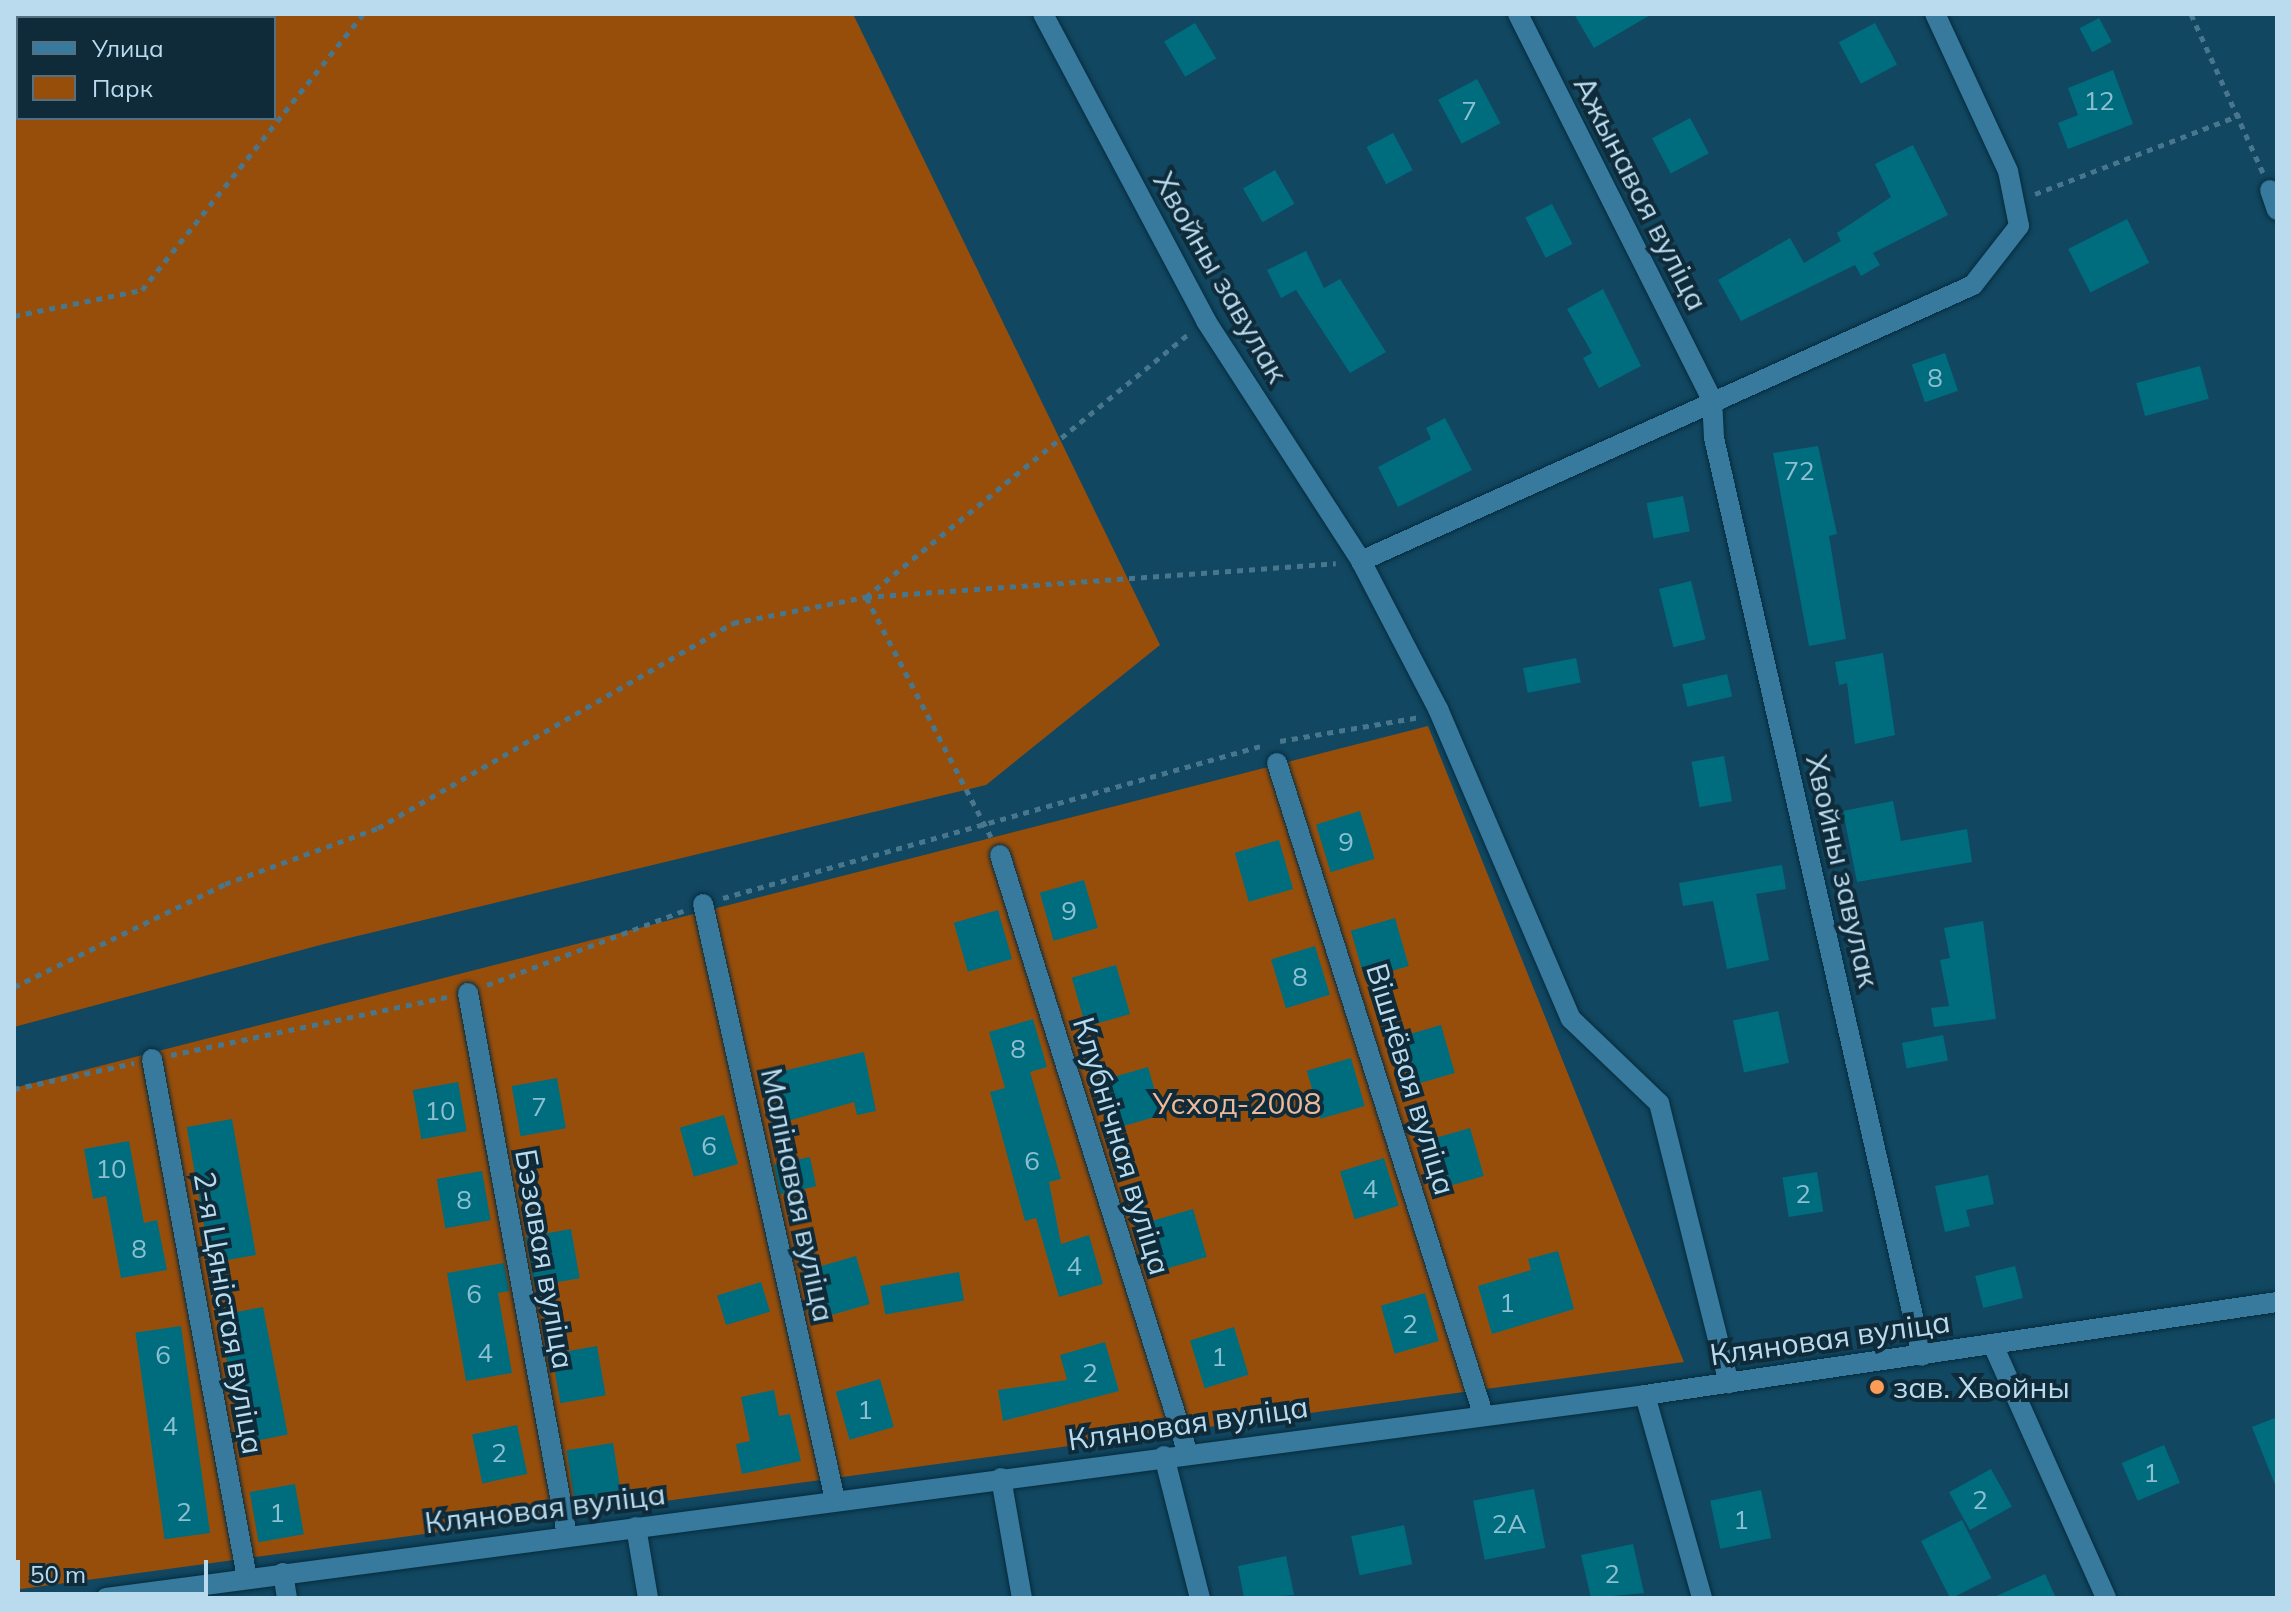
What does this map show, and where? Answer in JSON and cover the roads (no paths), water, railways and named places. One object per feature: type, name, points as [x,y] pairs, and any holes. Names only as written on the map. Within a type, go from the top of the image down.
[{"type":"street","name":"Хвойны завулак","points":[[1043,14],[1206,321],[1361,561],[1438,709],[1571,1019],[1659,1103],[1729,1383]]},
{"type":"street","name":"Ажынавая вуліца","points":[[1518,14],[1712,399]]},
{"type":"street","points":[[1361,561],[1712,399],[1973,285],[2019,226],[2008,171],[1935,14]]},
{"type":"street","points":[[2270,190],[2277,210]]},
{"type":"street","name":"Хвойны завулак","points":[[1712,399],[1714,438],[1922,1356]]},
{"type":"street","name":"Вішнёвая вуліца","points":[[1277,763],[1483,1414]]},
{"type":"street","name":"Клубнічная вуліца","points":[[1000,855],[1188,1454]]},
{"type":"street","name":"Малінавая вуліца","points":[[703,904],[835,1500]]},
{"type":"street","name":"Бэзавая вуліца","points":[[468,993],[567,1535]]},
{"type":"street","name":"2-я Цяністая вуліца","points":[[152,1059],[247,1578]]},
{"type":"street","name":"Кляновая вуліца","points":[[106,1598],[1164,1456],[1645,1395],[2277,1302]]},
{"type":"street","points":[[1993,1345],[2106,1598]]},
{"type":"street","points":[[1645,1395],[1702,1598]]},
{"type":"street","points":[[1164,1456],[1200,1598]]},
{"type":"street","points":[[1001,1478],[1022,1598]]},
{"type":"street","points":[[636,1527],[648,1598]]},
{"type":"street","points":[[283,1573],[287,1598]]},
{"type":"place","name":"зав. Хвойны","points":[[1877,1387]]},
{"type":"park label","name":"Усход-2008","points":[[1237,1103]]}]
